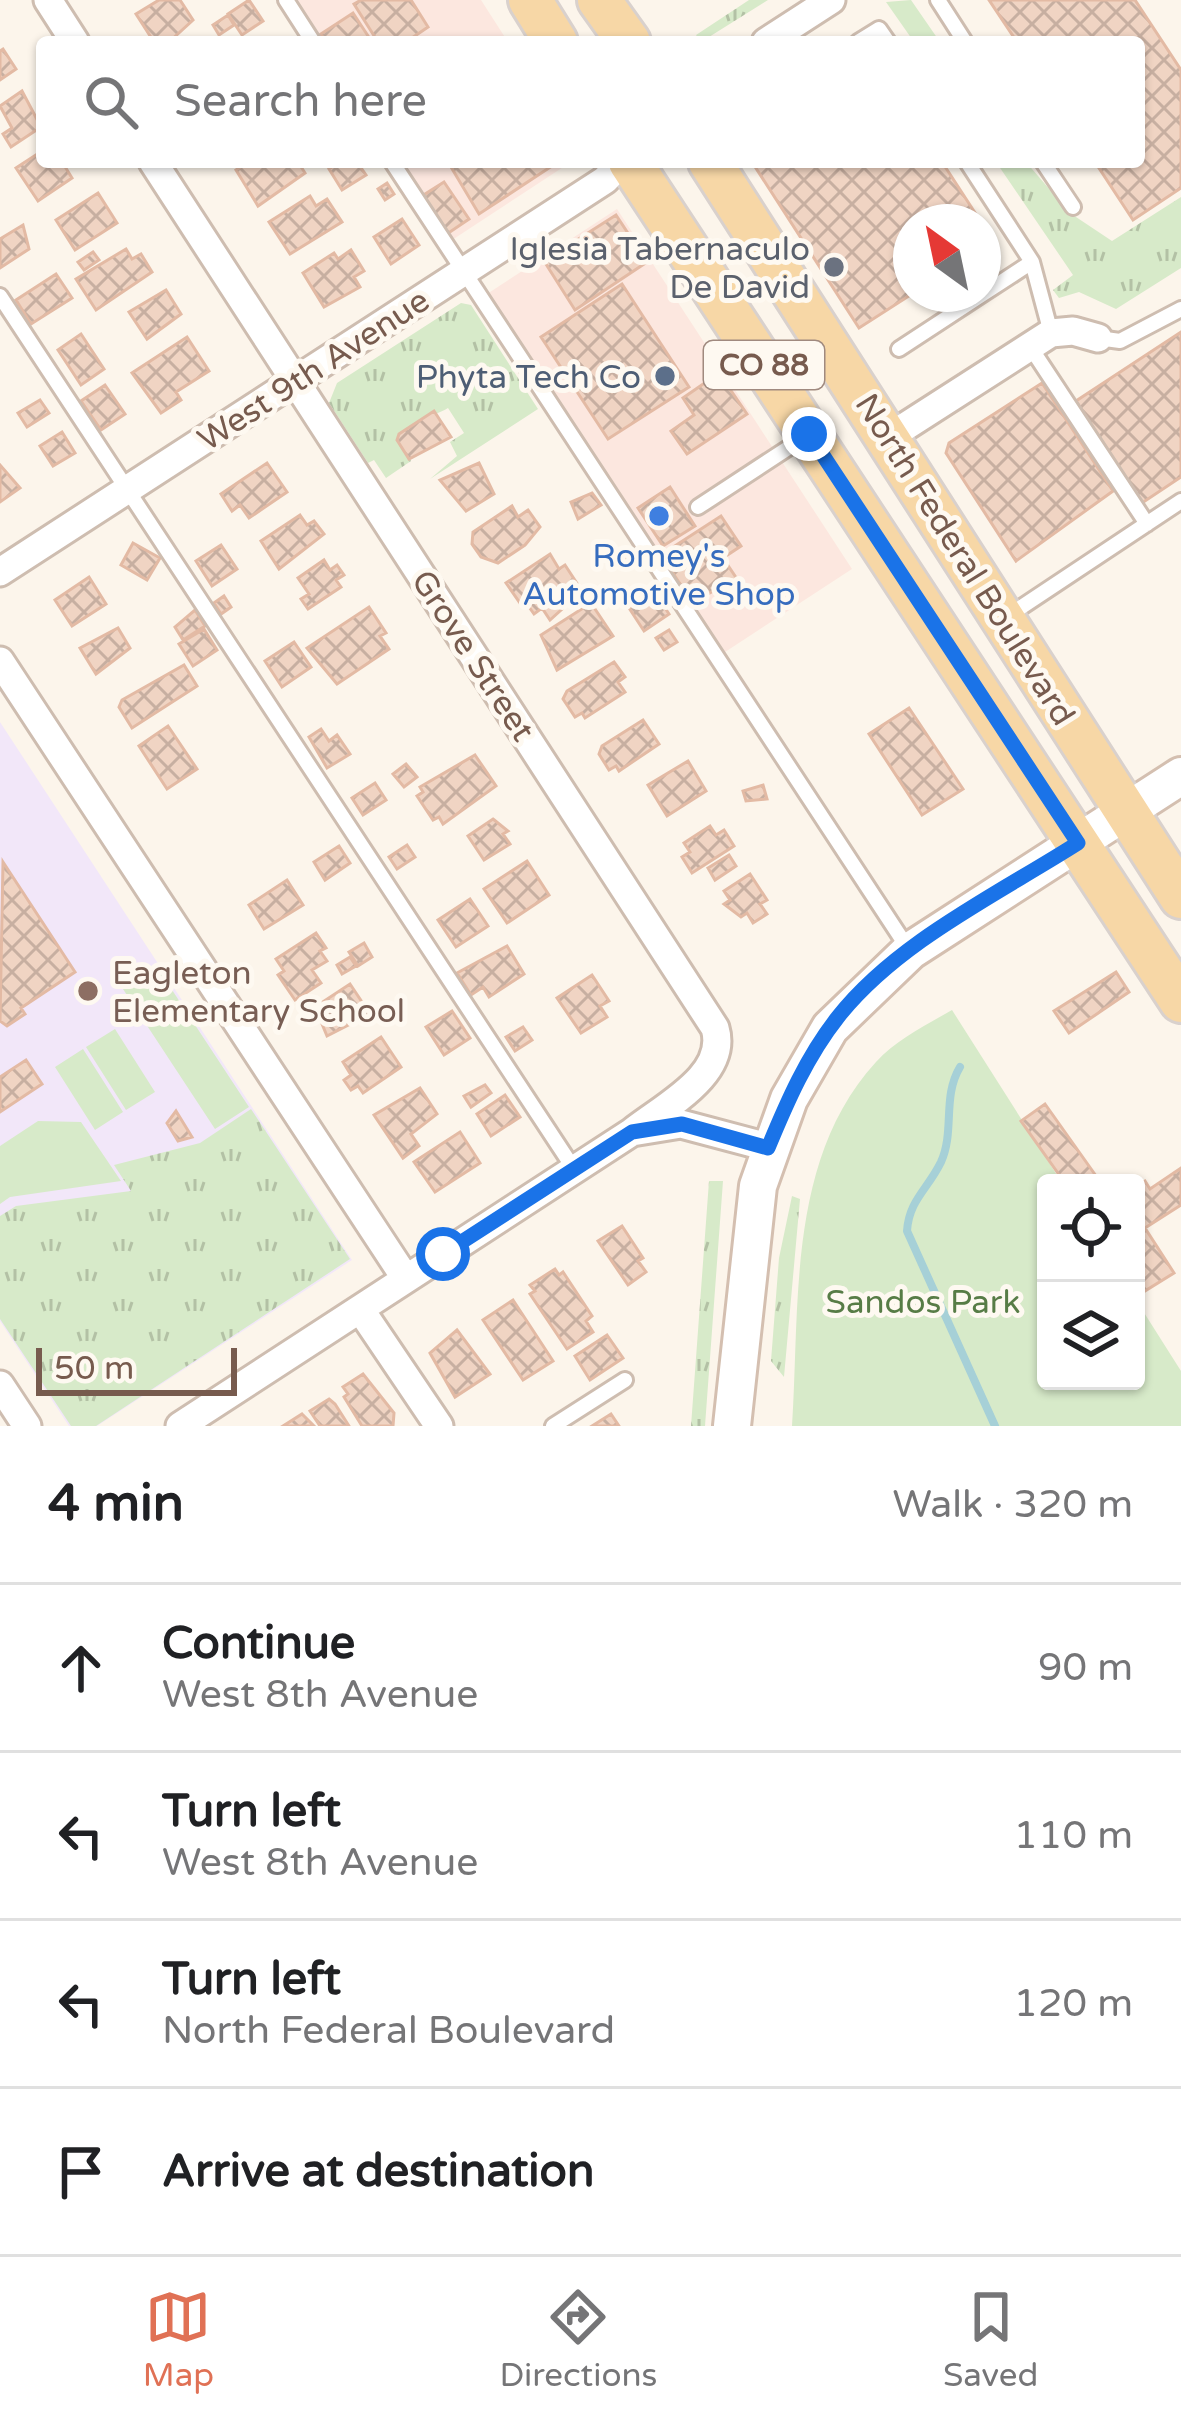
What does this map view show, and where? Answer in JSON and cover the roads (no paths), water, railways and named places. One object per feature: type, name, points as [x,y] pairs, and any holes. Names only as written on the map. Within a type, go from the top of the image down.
[{"type":"main road","points":[[530,0],[552,36]]},
{"type":"main road","points":[[599,0],[624,36]]},
{"type":"main road","name":"North Federal Boulevard","points":[[630,168],[1181,1000]]},
{"type":"main road","name":"North Federal Boulevard","points":[[714,168],[1181,897]]},
{"type":"main road","points":[[732,1426],[752,1213],[768,1148],[803,1071],[839,1016],[910,951],[1181,776]]},
{"type":"street","points":[[48,0],[71,36]]},
{"type":"street","points":[[775,36],[831,0]]},
{"type":"street","name":"Grove Street","points":[[157,168],[703,1005],[718,1038],[714,1062],[632,1132]]},
{"type":"street","name":"West 9th Avenue","points":[[0,572],[619,168]]},
{"type":"street","points":[[889,437],[1040,339],[1073,331],[1098,338]]},
{"type":"street","points":[[0,661],[406,1279]]},
{"type":"street","points":[[180,1426],[632,1132],[682,1124],[768,1148]]},
{"type":"street","points":[[360,1309],[439,1426]]},
{"type":"street","points":[[0,1385],[27,1426]]},
{"type":"lane","points":[[286,0],[309,36]]},
{"type":"lane","points":[[938,0],[961,36]]},
{"type":"lane","points":[[396,168],[910,951]]},
{"type":"lane","points":[[971,168],[1033,262],[1040,339],[1147,524]]},
{"type":"lane","points":[[1047,168],[1073,207]]},
{"type":"lane","points":[[1001,282],[1033,262]]},
{"type":"lane","points":[[0,296],[574,1169]]},
{"type":"lane","points":[[1098,338],[1120,341],[1181,309]]},
{"type":"lane","points":[[899,349],[956,312]]},
{"type":"lane","points":[[698,507],[809,434]]},
{"type":"lane","points":[[1004,619],[1181,501]]},
{"type":"lane","points":[[553,1426],[625,1380]]},
{"type":"waterway","points":[[960,1067],[951,1090],[945,1150],[915,1203],[907,1231],[995,1426]]},
{"type":"place","name":"Iglesia Tabernaculo De David","points":[[834,267]]},
{"type":"place","name":"Phyta Tech Co","points":[[665,376]]},
{"type":"place","name":"Romey's Automotive Shop","points":[[659,516]]},
{"type":"place","name":"Eagleton Elementary School","points":[[88,991]]},
{"type":"park label","name":"Sandos Park","points":[[923,1301]]}]
